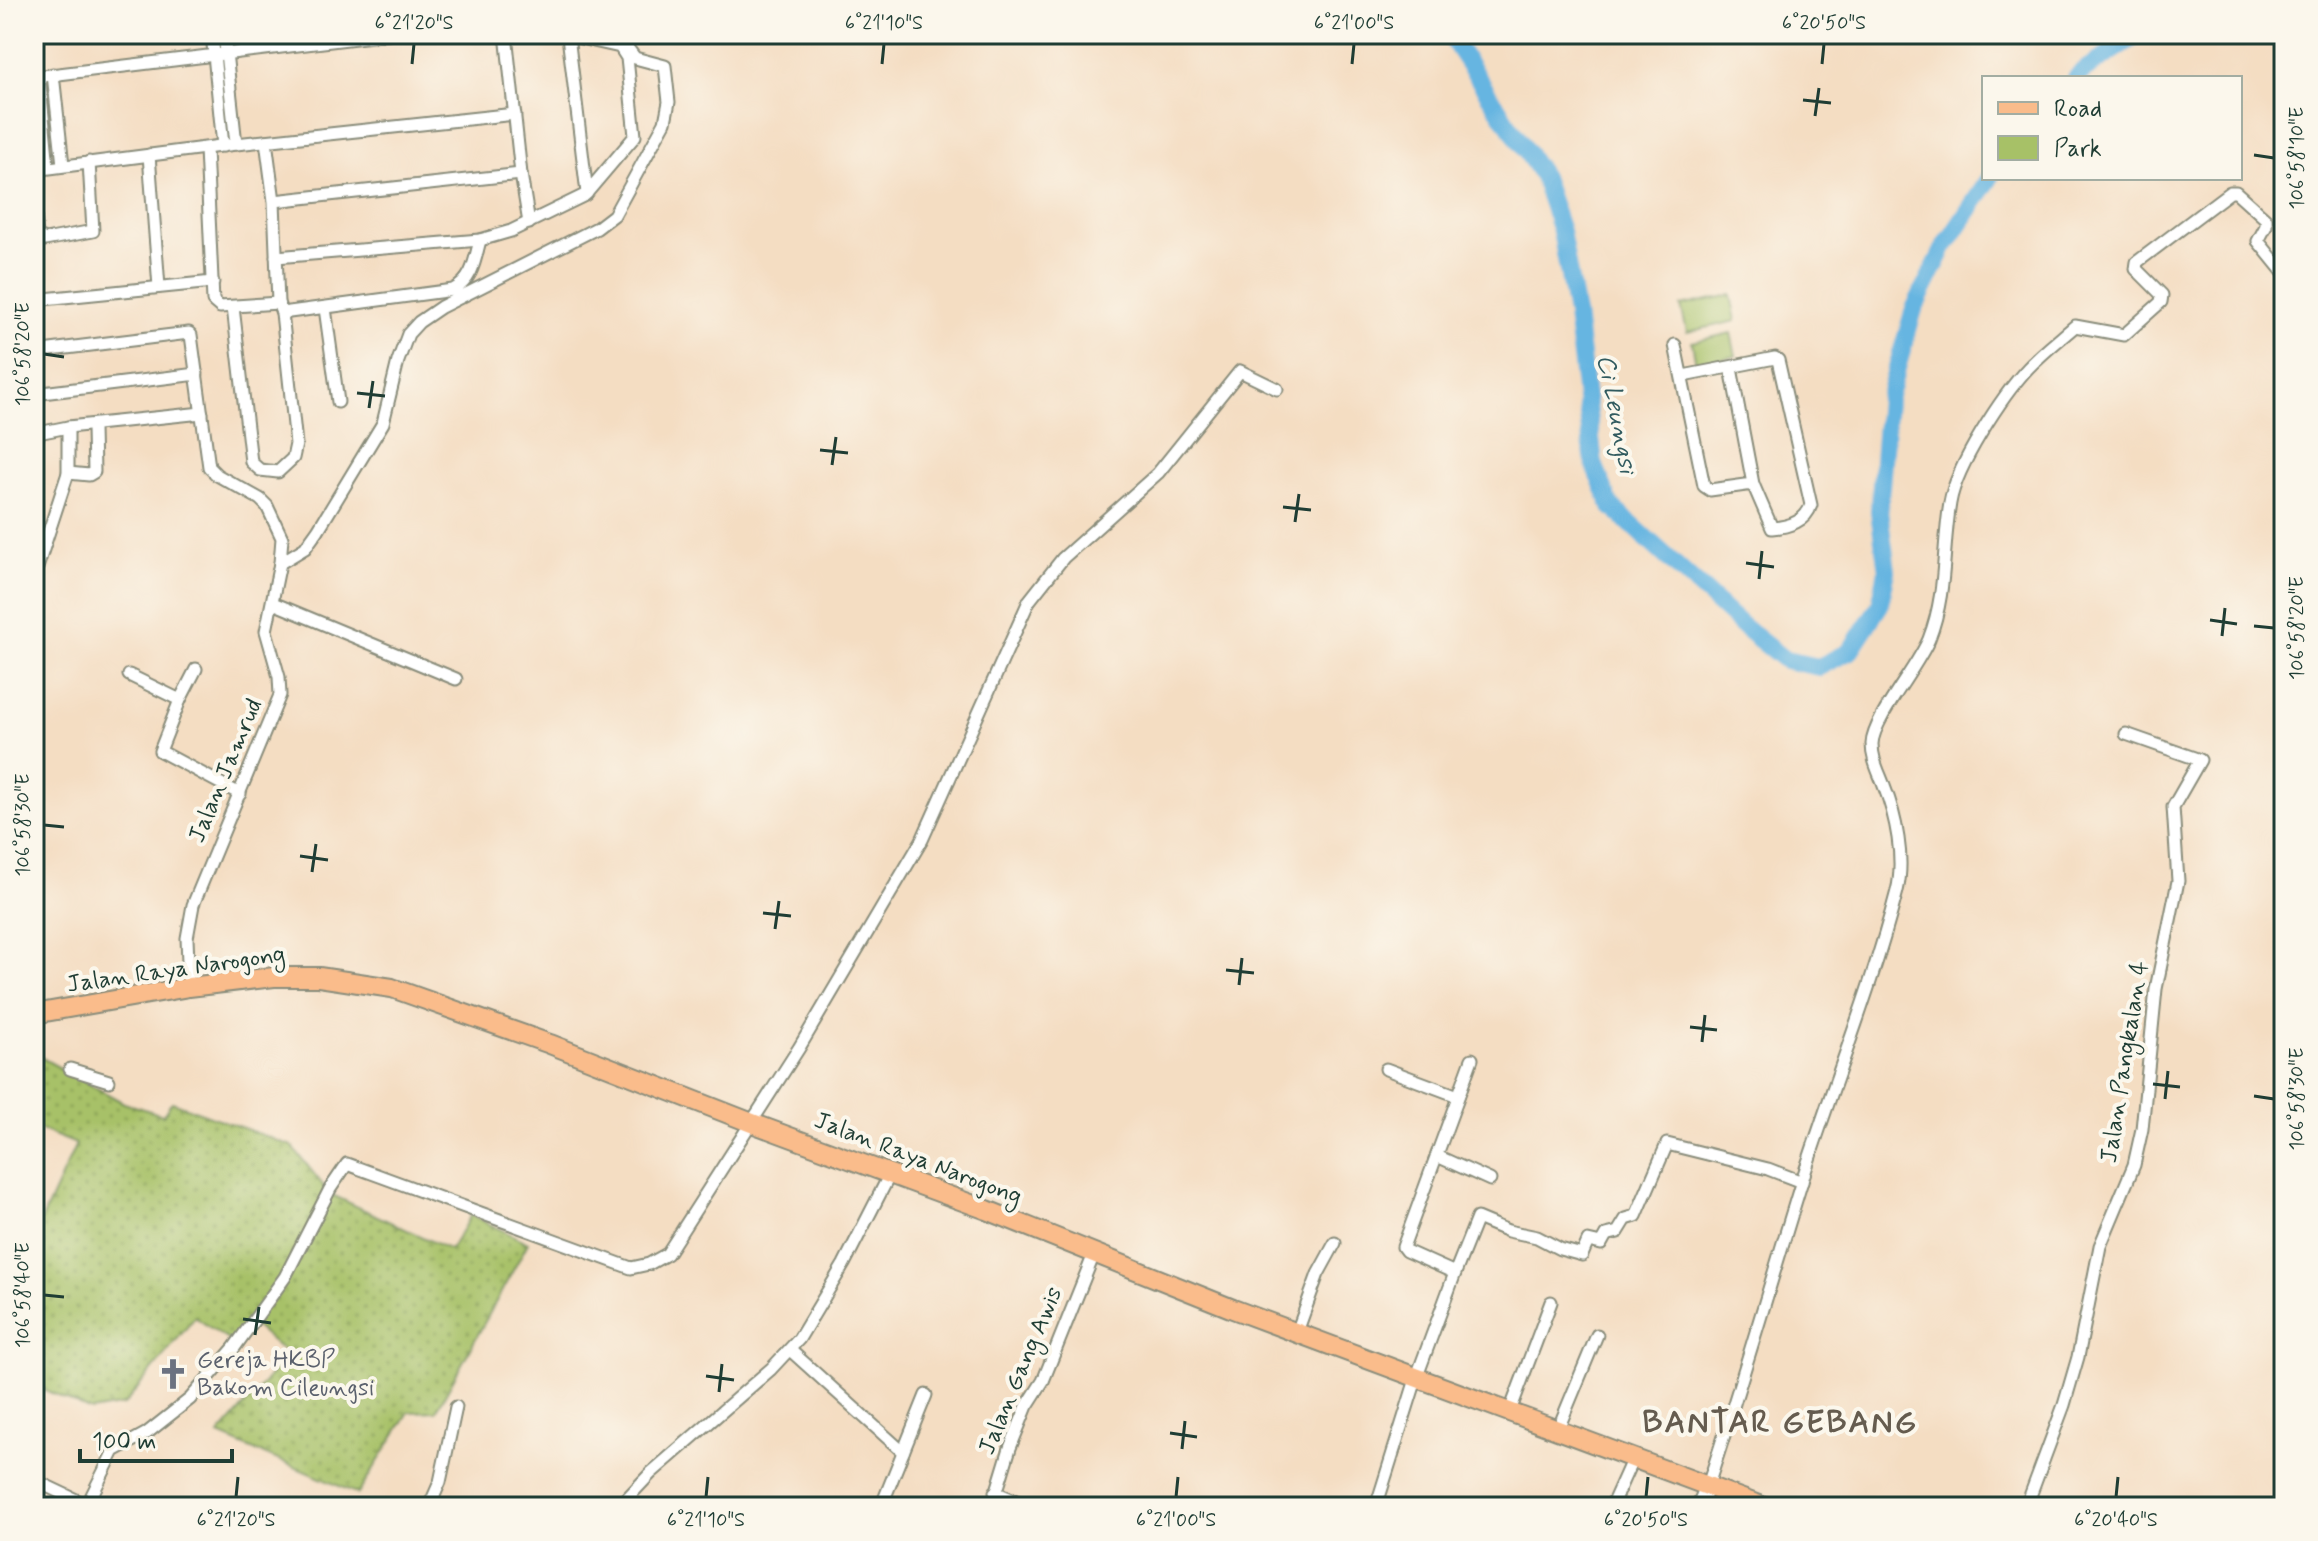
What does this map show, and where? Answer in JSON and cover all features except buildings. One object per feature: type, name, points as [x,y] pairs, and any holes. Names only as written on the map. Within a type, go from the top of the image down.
[{"type":"main road","name":"Jalan Raya Narogong","points":[[34,1014],[189,987],[274,977],[319,977],[392,988],[550,1044],[1297,1332],[1764,1507]]},
{"type":"street","points":[[212,34],[220,54],[236,144]]},
{"type":"street","points":[[223,146],[220,54],[224,34]]},
{"type":"street","points":[[48,167],[36,76],[389,34]]},
{"type":"street","points":[[491,34],[506,34],[529,223]]},
{"type":"street","points":[[280,563],[305,548],[380,430],[403,345],[419,322],[441,307],[597,228],[614,215],[665,122],[669,102],[665,66],[654,61],[639,61],[617,34]]},
{"type":"street","points":[[276,257],[480,240],[529,223],[587,193],[635,136],[627,58],[620,47],[565,35],[587,193]]},
{"type":"street","points":[[53,74],[63,165]]},
{"type":"street","points":[[34,170],[236,144],[515,114]]},
{"type":"street","points":[[233,307],[251,462],[260,470],[278,472],[293,458],[296,444],[280,308],[274,201],[266,141]]},
{"type":"street","points":[[206,149],[215,306],[325,308],[453,290],[469,278],[480,240]]},
{"type":"street","points":[[149,155],[159,287]]},
{"type":"street","points":[[34,202],[37,236],[40,239],[93,231],[89,162]]},
{"type":"street","points":[[274,201],[521,174]]},
{"type":"street","points":[[1699,1507],[1802,1182],[1869,985],[1898,886],[1899,854],[1887,794],[1874,761],[1874,732],[1930,637],[1943,588],[1950,503],[1957,479],[1986,428],[2026,370],[2075,326],[2124,335],[2161,302],[2162,295],[2136,269],[2137,262],[2230,192],[2236,192],[2266,219],[2258,241],[2284,273]]},
{"type":"street","points":[[34,300],[213,282]]},
{"type":"street","points":[[325,308],[338,402]]},
{"type":"street","name":"Jalan Jamrud","points":[[34,352],[189,333],[209,467],[267,506],[283,542],[266,631],[279,677],[280,695],[193,905],[187,938],[189,987]]},
{"type":"street","points":[[1675,345],[1704,486],[1710,490],[1753,484]]},
{"type":"street","points":[[1683,376],[1775,358],[1779,361],[1811,505],[1802,520],[1772,528],[1753,484],[1731,368]]},
{"type":"street","points":[[34,1480],[88,1506],[114,1451],[147,1433],[190,1399],[234,1348],[285,1277],[330,1189],[347,1164],[631,1268],[649,1264],[667,1254],[752,1123],[922,840],[1029,601],[1063,558],[1158,473],[1240,371],[1277,389]]},
{"type":"street","points":[[34,449],[38,433],[34,397],[197,374]]},
{"type":"street","points":[[38,433],[202,413]]},
{"type":"street","points":[[34,569],[37,568],[68,473],[68,427]]},
{"type":"street","points":[[68,473],[89,475],[94,472],[93,429]]},
{"type":"street","points":[[273,603],[456,679]]},
{"type":"street","points":[[196,669],[160,751],[240,794]]},
{"type":"street","points":[[129,675],[180,700]]},
{"type":"street","name":"Jalan Pangkalan 4","points":[[2026,1507],[2064,1405],[2078,1357],[2100,1246],[2134,1165],[2142,1129],[2156,989],[2178,881],[2173,807],[2200,760],[2126,734]]},
{"type":"street","points":[[1455,1273],[1403,1247],[1472,1059]]},
{"type":"street","points":[[70,1069],[109,1081]]},
{"type":"street","points":[[1386,1069],[1458,1096]]},
{"type":"street","points":[[1376,1507],[1417,1376],[1477,1218],[1582,1255],[1588,1241],[1601,1244],[1606,1235],[1618,1232],[1626,1219],[1636,1216],[1667,1144],[1768,1169],[1802,1182]]},
{"type":"street","points":[[1437,1156],[1490,1180]]},
{"type":"street","points":[[619,1507],[651,1473],[790,1350],[844,1264],[890,1174]]},
{"type":"street","points":[[1297,1332],[1318,1274],[1335,1243]]},
{"type":"street","name":"Jalan Gang Awis","points":[[992,1507],[1027,1406],[1043,1381],[1052,1341],[1094,1254]]},
{"type":"street","points":[[1510,1411],[1551,1302]]},
{"type":"street","points":[[1558,1429],[1597,1335]]},
{"type":"street","points":[[790,1350],[903,1452]]},
{"type":"street","points":[[881,1507],[926,1395]]},
{"type":"street","points":[[429,1507],[440,1482],[456,1407]]},
{"type":"street","points":[[1611,1507],[1633,1458]]},
{"type":"street","points":[[995,1492],[1030,1507]]},
{"type":"green space","points":[[1731,295],[1736,321],[1687,332],[1681,306]]},
{"type":"green space","points":[[1731,333],[1736,356],[1696,364],[1692,342]]},
{"type":"green space","points":[[34,1057],[42,1058],[124,1103],[163,1115],[172,1102],[292,1146],[330,1194],[450,1250],[471,1215],[528,1243],[436,1411],[409,1412],[358,1494],[219,1435],[288,1355],[253,1325],[232,1343],[195,1317],[124,1405],[91,1411],[34,1385],[34,1237],[76,1144],[34,1127]]},
{"type":"waterway","name":"Ci Leungsi","points":[[1449,34],[1543,177],[1561,231],[1576,314],[1594,464],[1611,506],[1741,625],[1785,660],[1819,667],[1850,651],[1880,605],[1887,571],[1879,511],[1888,399],[1914,309],[1944,248],[1989,180]]},
{"type":"waterway","name":"Ci Leungsi","points":[[2078,76],[2139,34]]},
{"type":"place","name":"Gereja HKBP Bakom Cileungsi","points":[[173,1374]]},
{"type":"district","name":"BANTAR GEBANG","points":[[1780,1423]]}]
